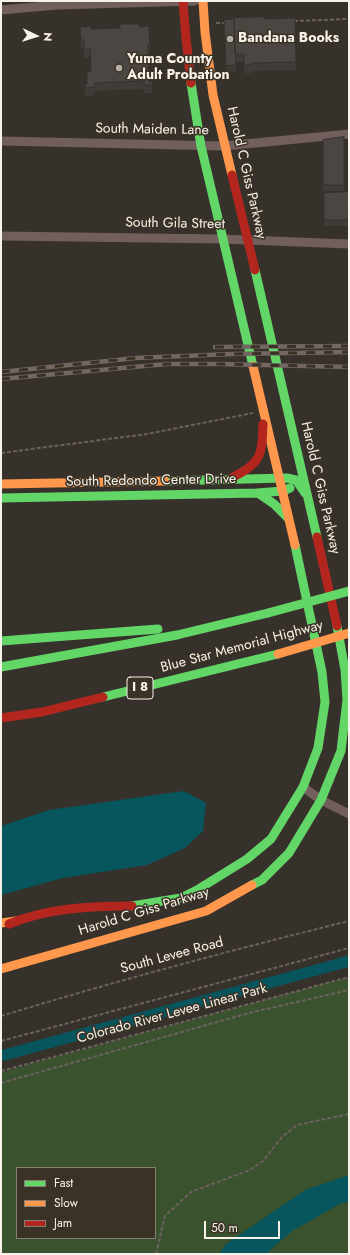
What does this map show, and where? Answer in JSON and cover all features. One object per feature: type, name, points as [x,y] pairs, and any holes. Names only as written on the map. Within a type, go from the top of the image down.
[{"type":"main road","name":"Harold C Giss Parkway","points":[[1,928],[16,921],[51,912],[92,906],[138,906],[181,898],[197,890],[247,859],[271,839],[303,787],[318,748],[325,702],[322,672],[284,491],[222,239],[201,146],[184,34],[183,1]]},
{"type":"main road","name":"Harold C Giss Parkway","points":[[1,969],[206,911],[262,880],[289,853],[321,800],[341,751],[347,700],[345,670],[331,598],[302,468],[213,95],[206,40],[204,1]]},
{"type":"main road","points":[[227,479],[243,472],[255,464],[260,454],[263,446],[263,405]]},
{"type":"main road","points":[[284,491],[291,488],[297,482],[302,468]]},
{"type":"main road","name":"South Redondo Center Drive","points":[[1,484],[280,478],[296,480],[297,482]]},
{"type":"main road","points":[[297,482],[302,486],[309,500]]},
{"type":"main road","name":"South Redondo Center Drive","points":[[1,498],[257,493],[284,491]]},
{"type":"main road","points":[[257,493],[272,501],[280,508],[290,522]]},
{"type":"main road","name":"Blue Star Memorial Highway","points":[[1,667],[229,623],[268,614],[349,591]]},
{"type":"main road","points":[[1,641],[229,623]]},
{"type":"main road","name":"Blue Star Memorial Highway","points":[[1,718],[42,712],[228,667],[349,633]]},
{"type":"main road","points":[[173,689],[228,667]]},
{"type":"main road","points":[[32,723],[69,715]]},
{"type":"main road","points":[[1,923],[16,921]]},
{"type":"street","points":[[1,10],[57,5],[195,1]]},
{"type":"street","name":"South Maiden Lane","points":[[1,141],[224,146],[349,134]]},
{"type":"street","name":"South Gila Street","points":[[1,236],[222,239],[349,244]]},
{"type":"street","points":[[303,787],[321,800],[349,814]]},
{"type":"path","points":[[287,21],[349,19]]},
{"type":"path","points":[[216,24],[232,23]]},
{"type":"path","points":[[1,453],[147,434],[253,413]]},
{"type":"path","name":"South Levee Road","points":[[1,1016],[106,984],[349,920]]},
{"type":"path","points":[[1,1041],[349,948]]},
{"type":"path","name":"Colorado River Levee Linear Park","points":[[1,1071],[349,977]]},
{"type":"path","points":[[1,1083],[249,1013],[349,990]]},
{"type":"path","points":[[156,1254],[165,1216],[191,1192],[250,1170],[263,1161],[282,1137],[297,1125],[349,1114]]},
{"type":"green space","points":[[349,977],[349,1254],[1,1254],[1,1072]]},
{"type":"water","points":[[184,791],[206,803],[203,831],[185,848],[147,865],[63,878],[1,895],[1,826],[49,810]]},
{"type":"water","points":[[349,1175],[349,1201],[338,1205],[292,1231],[266,1254],[219,1254],[226,1244],[305,1190]]},
{"type":"building","points":[[264,17],[265,19],[295,18],[296,62],[252,63],[252,65],[244,65],[244,54],[235,54],[234,18]]},
{"type":"building","name":"Bandana Books","points":[[234,19],[236,65],[226,66],[224,20]]},
{"type":"building","name":"Yuma County Adult Probation","points":[[120,24],[139,24],[139,27],[149,26],[149,82],[152,81],[152,85],[144,85],[144,81],[95,83],[95,87],[85,88],[85,84],[87,84],[87,71],[91,71],[90,49],[84,50],[84,40],[81,40],[80,27],[91,26],[91,29],[120,28]]},
{"type":"building","points":[[344,137],[344,185],[323,185],[323,140]]},
{"type":"building","points":[[349,192],[348,220],[324,220],[324,193]]},
{"type":"waterway","points":[[1,1056],[349,961]]},
{"type":"railway","points":[[215,347],[349,346]]},
{"type":"railway","points":[[1,372],[136,358],[232,354],[349,352]]},
{"type":"railway","points":[[1,379],[167,364],[349,367]]},
{"type":"traffic: fast","points":[[191,83],[201,146],[253,366]]},
{"type":"traffic: fast","points":[[255,270],[317,537]]},
{"type":"traffic: fast","points":[[165,481],[287,478],[296,480],[305,493]]},
{"type":"traffic: fast","points":[[1,498],[257,493],[283,491],[290,488]]},
{"type":"traffic: fast","points":[[258,493],[274,504],[288,518]]},
{"type":"traffic: fast","points":[[132,906],[181,898],[197,890],[247,859],[271,839],[303,787],[318,748],[325,702],[322,672],[295,545]]},
{"type":"traffic: fast","points":[[268,613],[349,591]]},
{"type":"traffic: fast","points":[[1,667],[177,635],[268,613]]},
{"type":"traffic: fast","points":[[252,885],[262,880],[289,853],[321,800],[341,751],[347,700],[345,670],[337,626]]},
{"type":"traffic: fast","points":[[1,641],[158,629]]},
{"type":"traffic: fast","points":[[103,697],[278,654]]},
{"type":"traffic: slow","points":[[203,1],[205,32],[213,95],[232,175]]},
{"type":"traffic: slow","points":[[253,366],[295,545]]},
{"type":"traffic: slow","points":[[1,484],[165,481]]},
{"type":"traffic: slow","points":[[278,654],[349,633]]},
{"type":"traffic: slow","points":[[1,969],[206,911],[252,885]]},
{"type":"traffic: slow","points":[[1,923],[16,921]]},
{"type":"traffic: jam","points":[[183,1],[191,83]]},
{"type":"traffic: jam","points":[[232,175],[255,270]]},
{"type":"traffic: jam","points":[[233,477],[243,472],[255,462],[261,450],[263,424]]},
{"type":"traffic: jam","points":[[317,537],[337,626]]},
{"type":"traffic: jam","points":[[1,718],[42,712],[103,697]]},
{"type":"traffic: jam","points":[[9,924],[38,914],[54,911],[85,907],[132,906]]},
{"type":"place","name":"Bandana Books","points":[[230,39]]},
{"type":"place","name":"Yuma County Adult Probation","points":[[119,68]]}]
